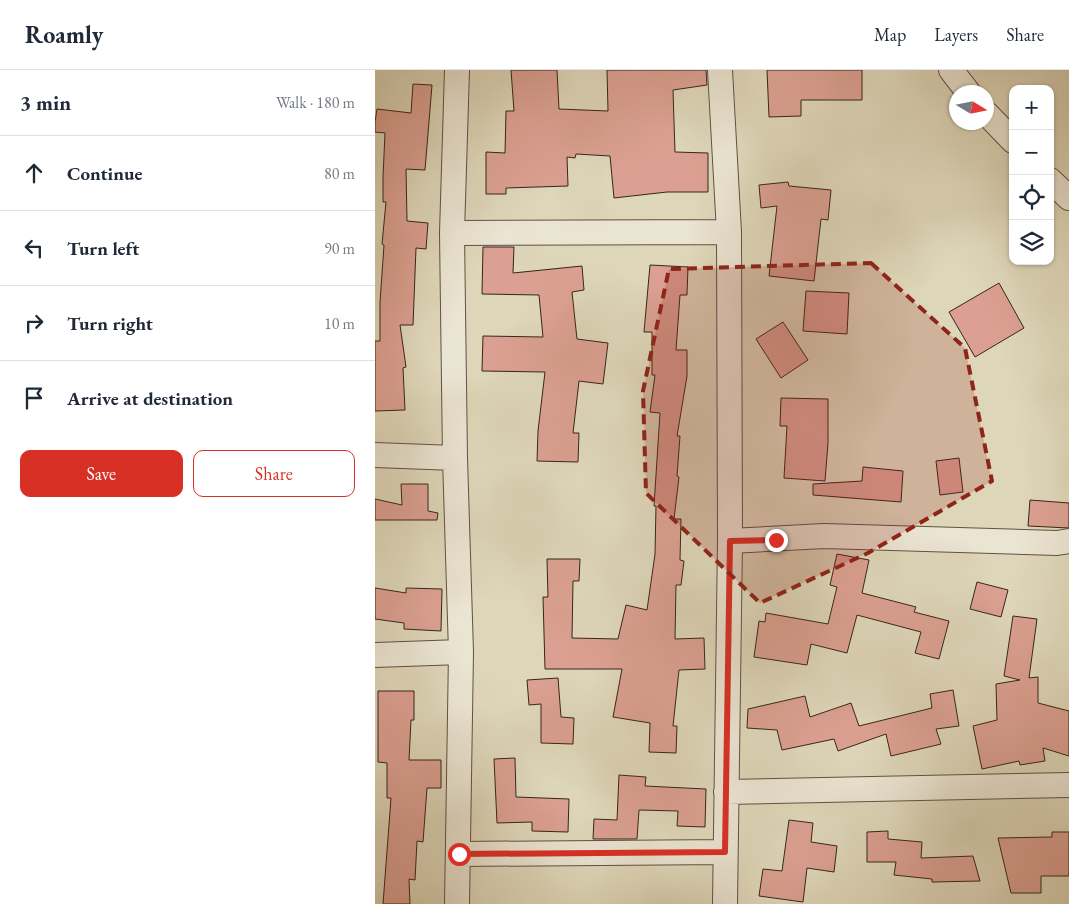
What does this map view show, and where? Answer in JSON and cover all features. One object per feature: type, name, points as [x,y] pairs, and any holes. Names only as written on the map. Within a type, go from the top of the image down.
[{"type":"street","points":[[457,70],[453,233],[455,458],[461,652],[457,904]]},
{"type":"street","points":[[720,70],[729,232],[730,541],[725,904]]},
{"type":"street","points":[[951,70],[963,85]]},
{"type":"street","points":[[994,121],[1009,137]]},
{"type":"street","points":[[1054,184],[1069,198]]},
{"type":"street","points":[[453,233],[729,232]]},
{"type":"street","points":[[375,455],[455,458]]},
{"type":"street","points":[[730,541],[824,536],[1069,541]]},
{"type":"street","points":[[375,655],[461,652]]},
{"type":"street","points":[[726,792],[1069,786]]},
{"type":"street","points":[[459,854],[725,852]]},
{"type":"highlighted area","points":[[871,263],[965,348],[992,481],[868,553],[760,603],[646,493],[643,391],[669,269]]},
{"type":"building","points":[[511,70],[557,70],[559,109],[608,111],[607,70],[706,70],[707,85],[673,90],[675,152],[708,153],[708,192],[667,192],[614,198],[610,156],[576,154],[575,158],[567,157],[568,186],[506,188],[506,194],[486,194],[486,152],[505,153],[506,111],[514,111]]},
{"type":"building","points":[[767,70],[862,70],[862,100],[801,100],[801,116],[769,117]]},
{"type":"building","points":[[413,84],[432,85],[425,170],[406,169],[407,221],[428,223],[426,249],[416,248],[413,325],[400,325],[406,367],[403,368],[405,410],[375,411],[375,341],[380,341],[380,302],[384,245],[382,244],[386,202],[383,202],[385,133],[375,132],[375,122],[377,109],[411,113]]},
{"type":"building","points":[[788,182],[789,186],[831,190],[828,220],[821,219],[814,281],[769,276],[777,206],[761,208],[759,185]]},
{"type":"building","points":[[483,247],[514,247],[513,273],[582,266],[584,290],[572,292],[577,339],[608,343],[603,384],[579,381],[573,433],[579,433],[578,462],[537,461],[538,431],[545,372],[482,371],[483,336],[543,337],[539,295],[482,294]]},
{"type":"building","points":[[650,265],[688,267],[687,295],[680,295],[676,350],[687,350],[687,376],[677,436],[680,436],[677,476],[679,477],[674,519],[681,519],[680,560],[684,561],[681,585],[676,585],[675,639],[704,638],[705,669],[679,670],[673,726],[677,726],[676,753],[649,752],[650,723],[613,717],[622,669],[545,669],[543,597],[548,597],[547,559],[580,559],[579,581],[573,581],[572,638],[618,639],[626,605],[647,610],[655,554],[656,506],[654,506],[660,413],[650,412],[655,375],[652,375],[652,332],[644,332]]},
{"type":"building","points":[[999,283],[1024,328],[975,357],[949,312]]},
{"type":"building","points":[[806,291],[849,293],[847,334],[803,331]]},
{"type":"building","points":[[783,322],[808,360],[781,378],[756,339]]},
{"type":"building","points":[[781,398],[828,399],[828,443],[825,481],[784,478],[787,426],[780,426]]},
{"type":"building","points":[[959,458],[963,492],[940,495],[936,461]]},
{"type":"building","points":[[863,467],[903,471],[901,502],[813,495],[813,484],[862,481]]},
{"type":"building","points":[[401,484],[428,484],[428,511],[438,513],[437,520],[375,520],[375,499],[402,505]]},
{"type":"building","points":[[1030,500],[1069,503],[1069,528],[1028,526]]},
{"type":"building","points":[[837,554],[869,560],[862,593],[916,607],[914,612],[949,621],[939,659],[915,653],[921,632],[857,615],[847,653],[811,644],[807,665],[754,657],[759,621],[765,622],[766,613],[828,624],[837,587],[830,585]]},
{"type":"building","points":[[977,582],[1008,590],[1001,617],[970,609]]},
{"type":"building","points":[[375,588],[406,593],[406,588],[442,589],[441,631],[404,629],[404,623],[375,619]]},
{"type":"building","points":[[1013,616],[1037,619],[1029,678],[1038,677],[1038,703],[1069,711],[1069,756],[1043,748],[1045,761],[1020,765],[1019,761],[982,769],[973,726],[997,720],[996,684],[1020,680],[1004,676]]},
{"type":"building","points":[[558,678],[561,717],[574,718],[573,744],[541,743],[541,704],[529,705],[527,680]]},
{"type":"building","points":[[953,690],[959,726],[936,729],[941,744],[891,756],[886,734],[838,751],[834,739],[782,750],[777,730],[747,728],[748,709],[805,696],[810,717],[851,703],[859,726],[932,708],[930,694]]},
{"type":"building","points":[[378,691],[414,691],[414,720],[411,720],[409,760],[441,760],[441,788],[427,788],[423,842],[417,841],[415,880],[409,879],[410,904],[383,904],[391,798],[387,798],[387,763],[378,762]]},
{"type":"building","points":[[515,758],[516,797],[569,799],[568,832],[532,831],[532,822],[497,823],[494,759]]},
{"type":"building","points":[[619,775],[646,777],[645,786],[706,789],[705,827],[677,826],[678,811],[639,810],[637,839],[593,839],[594,819],[617,820]]},
{"type":"building","points":[[789,820],[813,823],[811,842],[837,846],[834,872],[807,868],[803,902],[759,896],[763,869],[782,871]]},
{"type":"building","points":[[888,831],[888,839],[922,842],[921,858],[973,856],[980,881],[932,882],[932,879],[894,875],[896,862],[867,862],[867,832]]},
{"type":"building","points":[[1052,832],[1069,832],[1069,876],[1041,876],[1041,893],[1011,893],[998,838],[1052,837]]},
{"type":"route","points":[[459,854],[725,852],[730,541],[776,540]]}]
